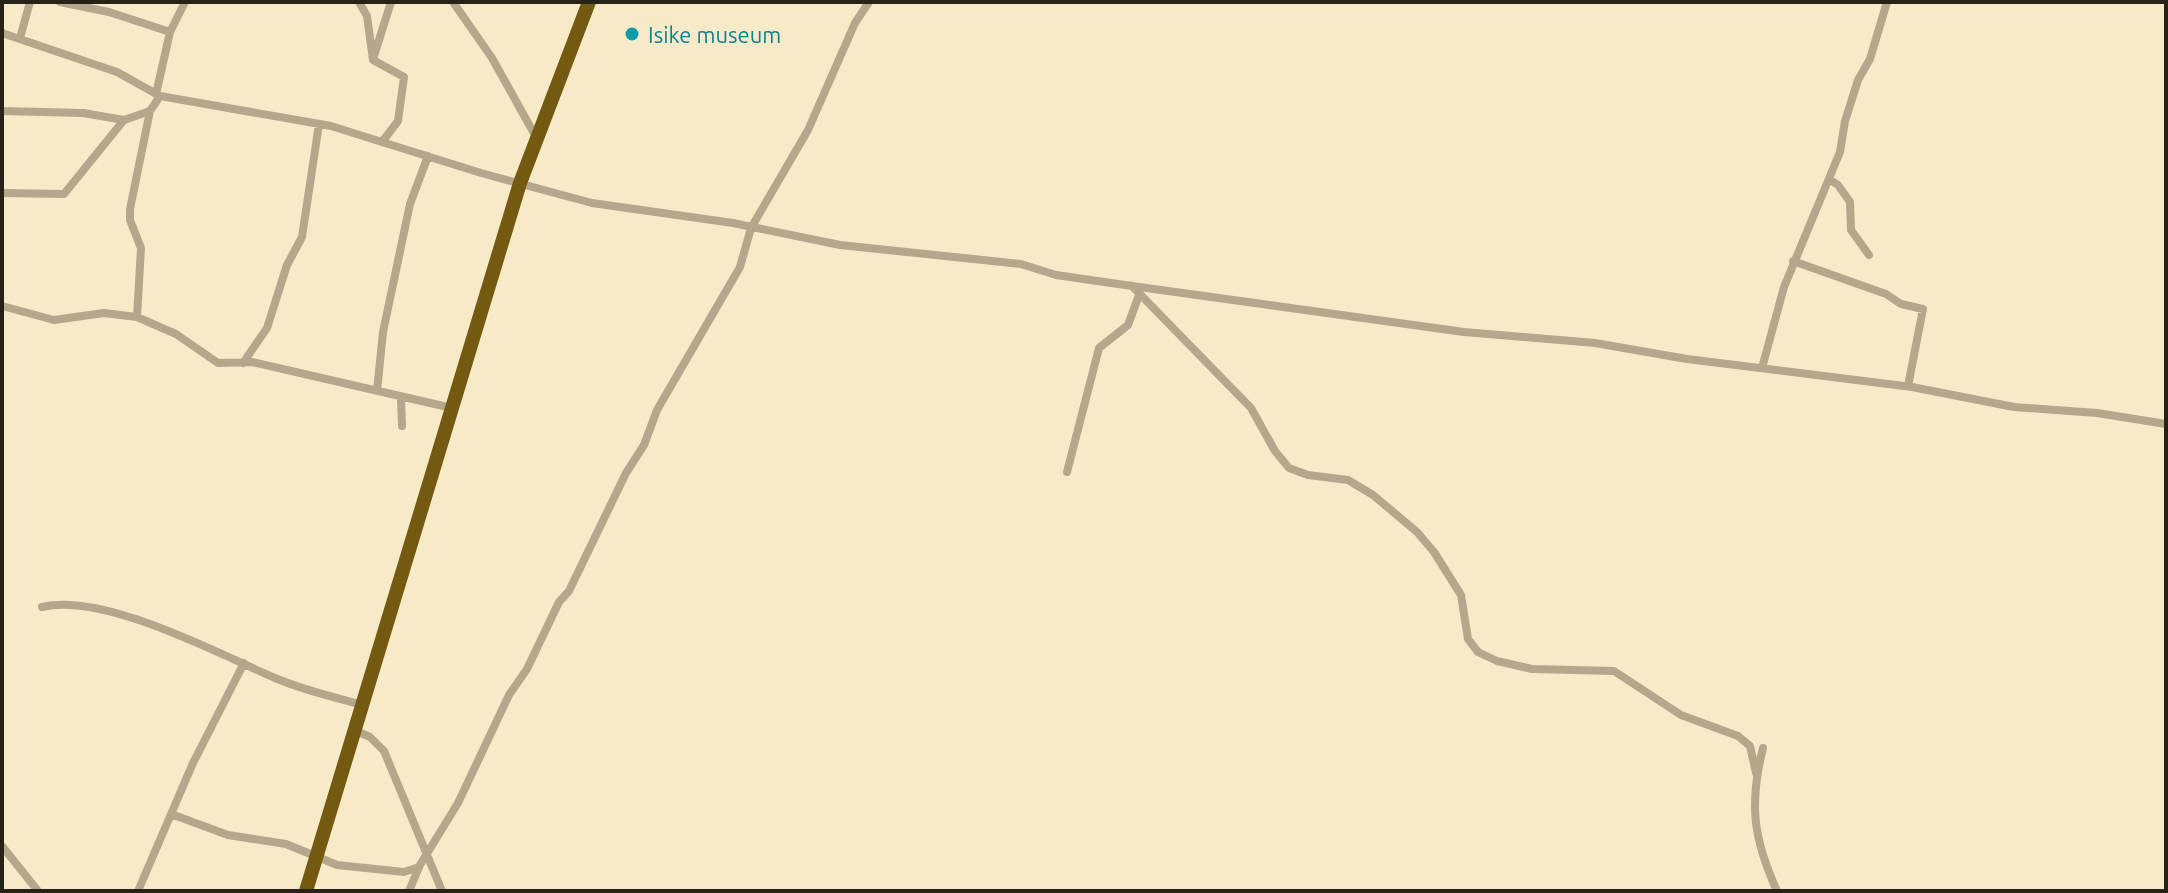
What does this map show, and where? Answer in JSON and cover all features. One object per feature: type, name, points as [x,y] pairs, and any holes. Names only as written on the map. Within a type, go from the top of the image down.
[{"type":"highway","points":[[306,891],[520,183],[589,2]]},
{"type":"street","points":[[20,38],[30,2]]},
{"type":"street","points":[[60,2],[109,12],[170,32]]},
{"type":"street","points":[[137,317],[141,248],[130,209],[170,32],[185,2]]},
{"type":"street","points":[[359,2],[367,16],[373,60]]},
{"type":"street","points":[[373,60],[391,2]]},
{"type":"street","points":[[453,2],[492,58],[536,138]]},
{"type":"street","points":[[171,814],[228,835],[286,844],[337,865],[410,871],[428,856],[468,785],[480,752],[509,695],[527,669],[626,473],[644,445],[657,410],[740,267],[751,228],[808,130],[855,23],[869,2]]},
{"type":"street","points":[[1762,368],[1793,261],[1829,179],[1858,80],[1870,59],[1887,2]]},
{"type":"street","points":[[2,33],[117,72],[158,95],[319,124],[592,203],[919,256],[1021,264],[1042,273],[1132,286],[1281,304],[1464,332],[1595,343],[1908,386],[2014,407],[2097,413],[2166,424]]},
{"type":"street","points":[[373,60],[404,77],[398,121],[382,142]]},
{"type":"street","points":[[2,111],[83,113],[124,120],[150,111]]},
{"type":"street","points":[[2,193],[64,194],[124,120]]},
{"type":"street","points":[[243,363],[267,328],[287,265],[302,237],[319,124]]},
{"type":"street","points":[[377,391],[383,332],[410,204],[428,156]]},
{"type":"street","points":[[1829,179],[1850,202],[1851,230],[1869,255]]},
{"type":"street","points":[[1793,261],[1924,309],[1913,347],[1908,386]]},
{"type":"street","points":[[1132,286],[1251,408],[1275,451],[1289,468],[1308,475],[1348,480],[1373,495],[1417,532],[1434,552],[1461,595],[1468,639],[1478,652],[1497,661],[1532,669],[1614,671],[1681,715],[1738,736],[1750,746],[1756,773]]},
{"type":"street","points":[[1067,472],[1099,348],[1128,325],[1139,295]]},
{"type":"street","points":[[2,306],[54,320],[104,313],[137,317],[176,334],[218,363],[243,363],[452,408]]},
{"type":"street","points":[[401,398],[402,426]]},
{"type":"street","points":[[42,607],[61,605],[99,609],[175,633],[313,692],[364,705]]},
{"type":"street","points":[[138,891],[171,814],[244,663]]},
{"type":"street","points":[[354,730],[370,737],[384,751],[442,891]]},
{"type":"street","points":[[1763,748],[1753,793],[1756,835],[1777,891]]},
{"type":"street","points":[[2,846],[38,891]]},
{"type":"street","points":[[409,891],[419,866]]},
{"type":"place","name":"Isike museum","points":[[632,34]]}]
